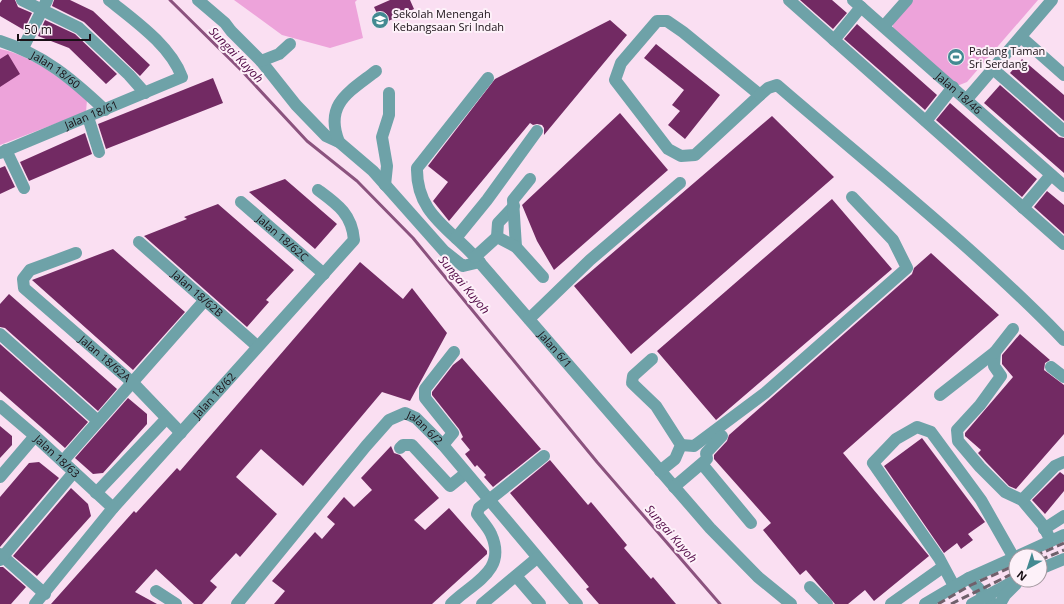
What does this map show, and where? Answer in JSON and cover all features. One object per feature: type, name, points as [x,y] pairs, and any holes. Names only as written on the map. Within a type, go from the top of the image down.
[{"type":"street","points":[[22,0],[44,5],[79,28],[129,75],[145,93]]},
{"type":"street","name":"Jalan 18/61","points":[[3,151],[182,77],[172,57],[138,24],[109,0]]},
{"type":"street","points":[[198,0],[225,23],[261,61],[296,106],[326,136],[339,142],[373,171],[444,251],[463,266],[477,260],[497,237],[498,223],[514,206]]},
{"type":"street","points":[[790,0],[1064,244]]},
{"type":"street","points":[[884,26],[907,0]]},
{"type":"street","points":[[966,99],[1052,0]]},
{"type":"street","points":[[834,40],[857,4]]},
{"type":"street","name":"Jalan 18/46","points":[[857,4],[884,26],[1064,186]]},
{"type":"street","points":[[23,48],[44,5]]},
{"type":"street","points":[[760,95],[733,71],[667,21],[657,21],[621,64],[614,80],[668,149],[682,156],[695,155],[768,88],[777,85],[949,233],[1064,340]]},
{"type":"street","points":[[1020,37],[1064,75]]},
{"type":"street","name":"Jalan 18/60","points":[[0,41],[23,48],[66,74],[105,110]]},
{"type":"street","points":[[261,61],[279,54],[290,44]]},
{"type":"street","points":[[993,69],[1064,131]]},
{"type":"street","points":[[339,142],[335,132],[333,116],[342,97],[376,71]]},
{"type":"street","name":"Jalan 6/1","points":[[488,78],[418,168],[417,178],[424,203],[438,221],[477,260],[529,319],[710,528],[758,577],[791,604]]},
{"type":"street","points":[[926,121],[953,87]]},
{"type":"street","points":[[385,185],[387,166],[382,137],[389,115],[389,93]]},
{"type":"street","points":[[88,117],[100,152]]},
{"type":"street","points":[[456,238],[487,200],[537,131]]},
{"type":"street","points":[[3,151],[24,188]]},
{"type":"street","points":[[1023,208],[1051,174]]},
{"type":"street","points":[[516,247],[513,200],[530,179]]},
{"type":"street","points":[[529,319],[590,260],[680,183]]},
{"type":"street","name":"Jalan 18/62","points":[[35,604],[45,594],[113,508],[257,346],[354,240],[353,232],[341,206],[318,190]]},
{"type":"street","points":[[681,445],[694,446],[765,393],[906,268],[893,240],[852,197]]},
{"type":"street","name":"Jalan 18/62C","points":[[242,202],[324,274]]},
{"type":"street","points":[[497,237],[516,247],[543,277]]},
{"type":"street","name":"Jalan 18/62B","points":[[139,242],[257,346]]},
{"type":"street","name":"Jalan 18/62A","points":[[76,252],[30,270],[23,279],[24,288],[132,383],[181,433]]},
{"type":"street","points":[[63,461],[205,300]]},
{"type":"street","points":[[940,395],[995,352],[1013,329]]},
{"type":"street","points":[[0,334],[98,421]]},
{"type":"street","points":[[443,445],[453,433],[425,398],[424,393],[425,389],[454,352]]},
{"type":"street","points":[[995,352],[994,366],[1002,376],[980,405],[957,430],[958,441],[980,467],[1005,492],[1022,500],[1044,529],[1051,541]]},
{"type":"street","points":[[652,359],[633,376],[632,383],[656,406],[681,445]]},
{"type":"street","points":[[1051,366],[1064,377]]},
{"type":"street","name":"Jalan 18/63","points":[[0,406],[63,461],[113,508]]},
{"type":"street","name":"Jalan 6/2","points":[[237,604],[366,446],[389,420],[405,413],[416,418],[443,445],[576,604]]},
{"type":"street","points":[[96,493],[166,419]]},
{"type":"street","points":[[954,586],[939,558],[873,463],[896,439],[917,427],[931,432],[981,500],[1010,548]]},
{"type":"street","points":[[1,475],[35,436]]},
{"type":"street","points":[[674,487],[707,459],[706,453],[722,436]]},
{"type":"street","points":[[400,448],[403,445],[412,445],[450,486],[466,473]]},
{"type":"street","points":[[660,471],[675,459],[681,445]]},
{"type":"street","points":[[451,604],[486,575],[494,561],[496,550],[491,534],[477,514],[479,508],[544,456]]},
{"type":"street","points":[[1022,500],[1055,466],[1064,461]]},
{"type":"street","points":[[702,464],[751,523]]},
{"type":"street","points":[[45,594],[1,557],[74,472]]},
{"type":"street","points":[[1044,529],[1064,516]]},
{"type":"street","points":[[1036,548],[1064,535]]},
{"type":"street","points":[[482,604],[537,558]]},
{"type":"street","points":[[1048,566],[1064,559]]},
{"type":"street","points":[[925,604],[969,578],[1008,561]]},
{"type":"street","points":[[891,604],[943,567]]},
{"type":"street","points":[[516,576],[540,604]]},
{"type":"street","points":[[969,578],[989,600]]},
{"type":"street","points":[[810,587],[827,604]]},
{"type":"street","points":[[972,604],[989,600],[1008,587]]},
{"type":"street","points":[[1000,604],[1011,588]]},
{"type":"street","points":[[156,591],[176,604]]},
{"type":"shaded area","points":[[234,0],[357,0],[355,2],[363,38],[330,48],[282,35]]},
{"type":"shaded area","name":"Padang Taman Sri Serdang","points":[[912,0],[1038,0],[967,82],[957,86],[894,32],[892,22]]},
{"type":"shaded area","points":[[0,49],[24,57],[57,76],[87,100],[86,112],[0,145]]},
{"type":"building","points":[[2,0],[15,0],[18,7],[32,13],[24,30],[0,16],[0,3]]},
{"type":"building","points":[[54,0],[70,0],[93,11],[150,65],[140,76],[84,22],[52,6]]},
{"type":"building","points":[[390,0],[410,0],[414,9],[382,24],[374,7]]},
{"type":"building","points":[[800,0],[832,0],[847,13],[833,29]]},
{"type":"building","points":[[45,20],[75,34],[117,74],[106,84],[69,48],[38,36]]},
{"type":"building","points":[[610,20],[627,35],[544,135],[544,128],[542,125],[533,125],[530,123],[449,221],[433,201],[448,182],[428,166],[495,79]]},
{"type":"building","points":[[857,24],[937,95],[925,110],[844,39]]},
{"type":"building","points":[[656,44],[720,95],[685,139],[668,125],[680,111],[672,105],[684,90],[644,58]]},
{"type":"building","points":[[8,54],[20,74],[0,87],[0,59]]},
{"type":"building","points":[[1022,59],[1064,95],[1064,121],[1010,73]]},
{"type":"building","points":[[213,78],[223,103],[106,149],[98,124]]},
{"type":"building","points":[[1000,85],[1059,137],[1064,138],[1064,173],[984,103]]},
{"type":"building","points":[[950,103],[1037,179],[1022,197],[936,120]]},
{"type":"building","points":[[620,113],[668,170],[554,270],[537,241],[522,205]]},
{"type":"building","points":[[772,116],[834,177],[631,354],[574,286]]},
{"type":"building","points":[[85,133],[92,154],[29,181],[20,162]]},
{"type":"building","points":[[5,166],[15,187],[0,194],[0,168]]},
{"type":"building","points":[[285,179],[337,224],[315,249],[249,192]]},
{"type":"building","points":[[1047,191],[1064,205],[1064,234],[1034,207]]},
{"type":"building","points":[[832,199],[892,269],[716,420],[657,351]]},
{"type":"building","points":[[218,204],[294,270],[266,300],[269,302],[247,327],[144,236],[187,219],[184,217]]},
{"type":"building","points":[[113,249],[185,312],[133,370],[32,280]]},
{"type":"building","points":[[931,253],[999,315],[843,453],[929,556],[874,601],[865,590],[848,604],[835,604],[806,570],[800,575],[763,530],[771,523],[714,459],[714,455],[727,441],[729,435],[912,274],[914,268]]},
{"type":"building","points":[[360,262],[403,299],[412,288],[447,333],[410,401],[382,392],[303,486],[261,449],[236,477],[277,514],[240,557],[236,553],[210,581],[217,587],[202,604],[194,604],[156,569],[135,592],[157,604],[51,604],[134,511],[136,513],[177,468],[180,471]]},
{"type":"building","points":[[9,294],[117,389],[98,411],[5,328],[0,327],[0,304]]},
{"type":"building","points":[[1020,334],[1050,360],[1045,363],[1044,370],[1064,385],[1064,434],[1016,489],[1009,486],[986,462],[978,453],[981,450],[965,436],[965,433],[1013,377],[1002,364],[1002,355]]},
{"type":"building","points":[[0,344],[88,422],[65,448],[0,391]]},
{"type":"building","points":[[462,358],[541,449],[493,487],[484,477],[486,475],[477,465],[475,467],[465,454],[470,450],[461,439],[463,437],[459,429],[432,395],[432,392],[453,365]]},
{"type":"building","points":[[128,398],[147,414],[147,424],[103,473],[93,474],[75,458]]},
{"type":"building","points":[[0,426],[12,436],[12,445],[0,458]]},
{"type":"building","points":[[922,438],[985,522],[968,534],[973,540],[961,549],[957,543],[944,553],[884,466]]},
{"type":"building","points":[[391,446],[394,453],[400,455],[439,498],[414,520],[425,530],[449,508],[487,551],[487,554],[432,604],[274,604],[285,591],[272,581],[315,532],[322,539],[335,524],[327,517],[344,497],[354,507],[372,490],[361,478]]},
{"type":"building","points":[[550,460],[588,505],[591,502],[627,545],[624,548],[651,579],[653,577],[676,604],[599,604],[586,589],[589,587],[510,493]]},
{"type":"building","points":[[39,462],[59,478],[0,547],[0,497],[29,463]]},
{"type":"building","points":[[1060,472],[1064,475],[1064,491],[1045,514],[1032,500]]},
{"type":"building","points":[[71,488],[88,504],[91,516],[37,576],[13,556]]},
{"type":"building","points":[[0,567],[3,567],[26,587],[11,604],[0,604]]},
{"type":"waterway","name":"Sungai Kuyoh","points":[[170,0],[241,70],[307,141],[357,181],[413,238],[597,462],[720,604]]},
{"type":"railway","points":[[1048,550],[1064,543]]},
{"type":"railway","points":[[1048,557],[1064,550]]},
{"type":"railway","points":[[938,604],[971,585],[1008,569]]},
{"type":"railway","points":[[951,604],[1008,576]]},
{"type":"place","name":"Sekolah Menengah Kebangsaan Sri Indah","points":[[380,20]]},
{"type":"place","name":"Padang Taman Sri Serdang","points":[[956,57]]}]
